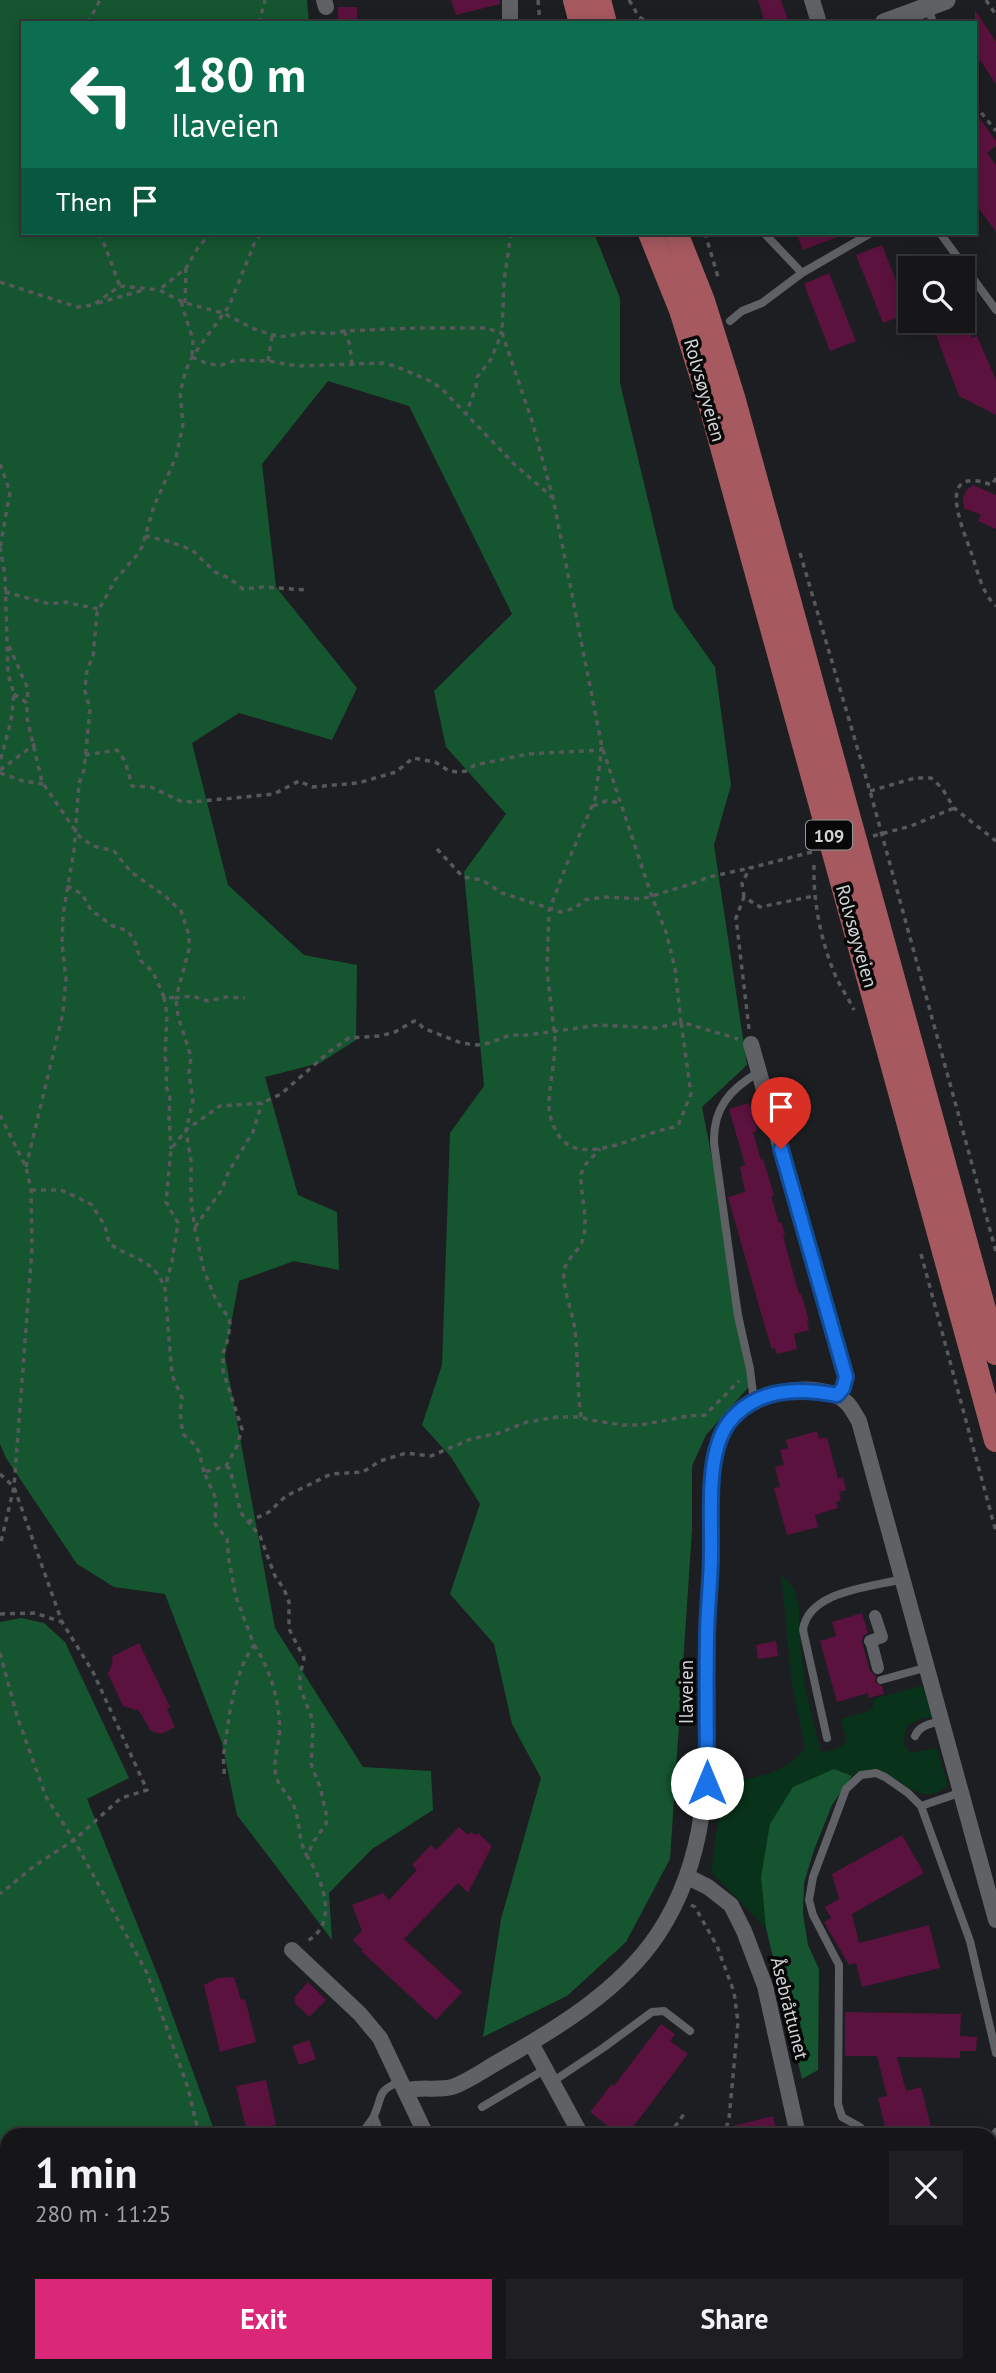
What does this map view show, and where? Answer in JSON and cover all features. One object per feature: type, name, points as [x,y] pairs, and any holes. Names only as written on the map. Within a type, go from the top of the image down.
[{"type":"main road","points":[[575,0],[580,21]]},
{"type":"main road","points":[[598,0],[604,21]]},
{"type":"main road","name":"Rolvsøyveien","points":[[651,235],[681,310],[711,407],[996,1440]]},
{"type":"main road","name":"Rolvsøyveien","points":[[677,235],[703,301],[733,397],[996,1353]]},
{"type":"street","points":[[510,0],[510,21]]},
{"type":"street","points":[[812,0],[817,21]]},
{"type":"street","points":[[892,21],[936,10]]},
{"type":"street","points":[[751,1044],[846,1377],[843,1388],[837,1395],[849,1404],[859,1421],[996,1920]]},
{"type":"street","name":"Ilaveien","points":[[402,2086],[431,2089],[453,2086],[531,2043],[595,1997],[642,1956],[658,1934],[688,1877],[707,1783],[707,1642],[714,1464],[722,1433],[743,1409],[776,1394],[799,1389],[837,1395]]},
{"type":"street","points":[[875,1616],[882,1637],[870,1641],[879,1674]]},
{"type":"street","name":"Åsebråttunet","points":[[688,1877],[708,1887],[730,1905],[752,1950],[775,2022],[797,2128]]},
{"type":"street","points":[[299,1946],[380,2038],[423,2128]]},
{"type":"street","points":[[531,2043],[577,2128]]},
{"type":"lane","points":[[766,235],[802,273]]},
{"type":"lane","points":[[730,321],[742,311],[762,303],[802,273],[868,235]]},
{"type":"lane","points":[[941,235],[996,310]]},
{"type":"lane","points":[[754,1402],[738,1316],[714,1143],[714,1125],[723,1102],[747,1079],[759,1072]]},
{"type":"lane","points":[[827,1738],[803,1630],[804,1620],[810,1611],[827,1598],[903,1579]]},
{"type":"lane","points":[[879,1674],[928,1667]]},
{"type":"lane","points":[[915,1736],[925,1725],[943,1721]]},
{"type":"lane","points":[[860,2127],[842,2117],[838,2104],[839,1965],[813,1915],[809,1900],[813,1878],[846,1789],[861,1775],[876,1773],[885,1777],[921,1806],[970,1941],[996,2053]]},
{"type":"lane","points":[[921,1806],[962,1792]]},
{"type":"lane","points":[[482,2107],[603,2048],[652,2012],[664,2011],[690,2031]]},
{"type":"lane","points":[[366,2128],[374,2116],[381,2093],[386,2088],[402,2086]]},
{"type":"lane","points":[[374,2116],[378,2128]]},
{"type":"path","points":[[89,21],[100,0]]},
{"type":"path","points":[[260,21],[265,0]]},
{"type":"path","points":[[538,0],[540,21]]},
{"type":"path","points":[[629,0],[639,17],[646,21]]},
{"type":"path","points":[[986,0],[996,15]]},
{"type":"path","points":[[977,107],[996,131]]},
{"type":"path","points":[[101,235],[120,286]]},
{"type":"path","points":[[159,290],[186,268],[199,246],[210,235]]},
{"type":"path","points":[[26,1167],[63,1013],[66,978],[62,944],[67,886],[74,850],[79,783],[84,770],[89,709],[85,691],[87,669],[93,657],[99,610],[115,580],[137,555],[154,506],[176,457],[183,424],[181,382],[192,357],[229,306],[260,235]]},
{"type":"path","points":[[466,414],[477,377],[490,361],[502,333],[504,282],[511,235]]},
{"type":"path","points":[[706,235],[719,283]]},
{"type":"path","points":[[186,268],[183,302],[193,340],[192,357]]},
{"type":"path","points":[[0,282],[77,307],[146,289]]},
{"type":"path","points":[[96,303],[120,286],[159,290],[183,302],[223,313],[254,329],[280,337],[310,332],[329,334],[344,331],[461,327],[486,328],[502,333]]},
{"type":"path","points":[[344,331],[350,345],[352,366]]},
{"type":"path","points":[[502,333],[532,421],[554,498],[602,749],[666,932],[675,968],[691,1094],[676,1127],[600,1149],[573,1148],[564,1143],[554,1127],[549,1105],[551,1069],[556,1046],[547,960],[550,908],[596,799],[602,749]]},
{"type":"path","points":[[268,361],[272,335]]},
{"type":"path","points":[[192,357],[208,364],[221,365],[237,360],[297,366],[383,363],[395,366],[430,381],[514,464],[554,498]]},
{"type":"path","points":[[0,464],[10,492],[0,548],[4,566],[8,674],[14,694],[11,721],[0,762]]},
{"type":"path","points":[[996,478],[992,485],[975,479],[967,480],[959,487],[956,501],[988,596],[996,606]]},
{"type":"path","points":[[145,536],[192,550],[215,572],[229,578],[243,589],[263,587],[306,590]]},
{"type":"path","points":[[796,543],[870,791],[996,1252]]},
{"type":"path","points":[[5,592],[50,604],[65,602],[99,610]]},
{"type":"path","points":[[7,643],[28,689],[27,718],[43,784],[75,830],[88,843],[114,851],[130,871],[181,911],[189,936],[189,949],[176,998],[178,1016],[191,1058],[189,1073],[193,1101],[186,1130],[191,1161],[191,1202],[204,1271],[216,1300],[229,1318],[223,1371],[243,1429],[226,1466],[205,1472]]},
{"type":"path","points":[[14,694],[27,703]]},
{"type":"path","points":[[34,744],[0,771],[23,781],[43,784]]},
{"type":"path","points":[[85,755],[106,754],[117,750],[125,761],[132,786],[151,787],[180,801],[192,802],[274,794],[299,782],[312,787],[358,783],[396,772],[414,758],[435,762],[449,771],[458,772],[466,771],[475,765],[528,754],[602,749]]},
{"type":"path","points":[[870,791],[915,778],[931,778],[954,808],[996,841]]},
{"type":"path","points":[[593,806],[606,801],[621,803]]},
{"type":"path","points":[[911,826],[954,808]]},
{"type":"path","points":[[437,849],[463,877],[482,880],[502,893],[561,912],[585,900],[604,897],[629,900],[652,897],[709,877],[776,861]]},
{"type":"path","points":[[171,1149],[186,1130],[220,1107],[262,1103],[281,1094],[349,1038],[388,1034],[414,1021],[423,1028],[461,1043],[477,1045],[510,1035],[554,1030],[599,1025],[656,1028],[681,1022],[751,1044],[736,918],[744,897],[742,883],[750,868]]},
{"type":"path","points":[[67,886],[82,894],[92,910],[113,926],[128,931],[141,961],[153,972],[164,997],[167,1014],[165,1057],[166,1086],[170,1098],[171,1149],[166,1202],[178,1223],[165,1288]]},
{"type":"path","points":[[744,897],[761,907],[814,896]]},
{"type":"path","points":[[164,997],[192,996],[208,1001],[226,996],[245,998]]},
{"type":"path","points":[[195,1229],[221,1191],[229,1171],[253,1132],[262,1103]]},
{"type":"path","points":[[0,1115],[26,1167],[31,1190],[32,1249],[14,1487],[0,1546]]},
{"type":"path","points":[[581,1417],[575,1330],[568,1306],[564,1272],[580,1247],[584,1233],[581,1174],[585,1165],[600,1149]]},
{"type":"path","points":[[31,1190],[61,1190],[92,1205],[105,1226],[109,1243],[137,1256],[158,1272],[165,1288],[172,1375],[182,1398],[181,1427],[183,1434],[200,1452],[216,1499],[215,1524],[228,1539],[229,1562],[236,1597],[277,1702],[279,1732],[276,1776],[294,1808],[300,1842],[321,1885],[326,1914],[320,1932],[299,1946]]},
{"type":"path","points":[[248,1522],[269,1512],[286,1496],[331,1474],[363,1472],[380,1461],[406,1453],[432,1455],[471,1439],[499,1433],[527,1422],[557,1417],[581,1417],[623,1425],[641,1425],[705,1415],[750,1370]]},
{"type":"path","points":[[226,1466],[230,1469],[241,1511],[260,1536],[275,1576],[284,1589],[289,1602],[289,1629],[304,1658],[300,1688],[311,1716],[311,1764],[327,1817],[327,1824],[307,1856]]},
{"type":"path","points":[[0,1474],[14,1487],[62,1622],[93,1672],[147,1790],[121,1798],[74,1840],[33,1867],[0,1894]]},
{"type":"path","points":[[0,1614],[35,1613],[62,1622]]},
{"type":"path","points":[[223,1779],[228,1718],[241,1668],[254,1644]]},
{"type":"path","points":[[0,1653],[17,1716],[46,1797],[74,1840],[148,1973],[188,2088],[197,2128]]},
{"type":"path","points":[[678,1898],[695,1907],[717,1947],[734,1992],[738,2022],[726,2128]]},
{"type":"path","points":[[674,2128],[684,2114]]},
{"type":"green space","points":[[0,0],[307,0],[309,21],[21,21],[21,235],[595,235],[620,298],[620,383],[674,609],[715,667],[731,785],[714,845],[747,1065],[702,1107],[755,1380],[706,1435],[692,1466],[692,1530],[670,1859],[626,1942],[567,1996],[483,2037],[501,1919],[541,1778],[512,1724],[494,1644],[450,1594],[480,1504],[451,1457],[422,1425],[442,1365],[450,1133],[484,1086],[464,872],[506,814],[446,747],[434,691],[512,614],[409,406],[328,381],[262,464],[276,587],[357,688],[332,740],[239,713],[192,743],[228,885],[304,955],[357,965],[356,1040],[320,1063],[265,1077],[298,1195],[337,1212],[339,1270],[294,1261],[239,1281],[225,1356],[275,1628],[363,1767],[431,1771],[433,1810],[372,1849],[329,1893],[332,1940],[237,1815],[222,1743],[165,1594],[114,1587],[77,1564],[6,1458],[0,1444]]},
{"type":"green space","points":[[781,1574],[794,1589],[799,1607],[805,1688],[821,1752],[835,1750],[847,1742],[841,1719],[872,1710],[874,1699],[920,1686],[924,1688],[932,1718],[922,1718],[907,1726],[903,1743],[910,1753],[937,1748],[948,1785],[936,1793],[924,1794],[879,1772],[866,1771],[852,1776],[834,1769],[761,1877],[766,1928],[711,1872],[723,1784],[768,1774],[789,1764],[805,1748],[792,1684]]},
{"type":"green space","points":[[21,1618],[44,1623],[65,1642],[129,1778],[87,1799],[160,1981],[213,2128],[0,2128],[0,1622]]},
{"type":"green space","points":[[834,1769],[852,1776],[832,1805],[804,1883],[803,1914],[808,1945],[819,1969],[818,2070],[802,2079],[766,1928],[761,1877],[770,1824],[793,1787]]},
{"type":"building","points":[[451,0],[500,0],[500,4],[456,15]]},
{"type":"building","points":[[758,0],[781,0],[788,21],[764,21]]},
{"type":"building","points":[[338,7],[357,7],[357,21],[338,21]]},
{"type":"building","points":[[975,10],[996,42],[996,84],[980,60],[977,62]]},
{"type":"building","points":[[977,115],[996,141],[996,146],[987,153],[996,165],[996,232],[977,206]]},
{"type":"building","points":[[797,235],[842,235],[803,250]]},
{"type":"building","points":[[882,245],[898,285],[898,317],[883,323],[856,255]]},
{"type":"building","points":[[829,273],[856,341],[830,351],[804,284]]},
{"type":"building","points":[[935,333],[970,333],[972,338],[977,336],[996,380],[996,415],[959,396]]},
{"type":"building","points":[[973,485],[996,495],[996,529],[978,521],[981,515],[964,508],[966,491]]},
{"type":"building","points":[[749,1103],[757,1131],[753,1132],[774,1195],[771,1196],[809,1321],[809,1330],[794,1334],[797,1349],[777,1354],[775,1348],[772,1349],[765,1327],[728,1197],[745,1192],[740,1167],[745,1165],[729,1109]]},
{"type":"building","points":[[817,1431],[819,1439],[827,1437],[838,1479],[843,1477],[846,1490],[839,1492],[841,1500],[836,1502],[838,1508],[815,1515],[818,1527],[787,1535],[774,1488],[780,1487],[775,1467],[784,1465],[780,1450],[788,1448],[786,1440]]},
{"type":"building","points":[[862,1613],[868,1633],[863,1636],[862,1643],[870,1671],[876,1676],[875,1682],[882,1686],[884,1694],[869,1698],[868,1693],[837,1702],[820,1641],[836,1636],[832,1622]]},
{"type":"building","points":[[776,1641],[778,1656],[758,1659],[756,1645]]},
{"type":"building","points":[[139,1643],[170,1707],[167,1709],[175,1727],[161,1734],[151,1731],[138,1709],[123,1706],[108,1674],[113,1661],[111,1657]]},
{"type":"building","points":[[459,1827],[468,1835],[471,1832],[476,1835],[478,1833],[492,1846],[468,1893],[458,1883],[404,1939],[462,1992],[436,2020],[361,1951],[363,1950],[353,1940],[362,1931],[352,1905],[383,1893],[389,1900],[417,1870],[412,1865],[431,1845],[436,1850]]},
{"type":"building","points":[[902,1835],[924,1873],[852,1914],[859,1943],[929,1925],[940,1968],[862,1987],[856,1963],[849,1965],[824,1922],[831,1918],[825,1907],[839,1899],[832,1874]]},
{"type":"building","points":[[234,1977],[241,2000],[245,1999],[256,2042],[220,2052],[204,1985],[218,1978]]},
{"type":"building","points":[[308,1982],[326,2000],[309,2017],[294,2002],[294,1998]]},
{"type":"building","points":[[845,2012],[961,2014],[960,2036],[977,2037],[976,2051],[960,2051],[960,2058],[897,2057],[906,2091],[921,2087],[931,2128],[885,2128],[878,2098],[887,2096],[877,2056],[845,2056]]},
{"type":"building","points":[[661,2024],[675,2034],[670,2041],[688,2054],[632,2128],[610,2128],[590,2112],[612,2084],[614,2086]]},
{"type":"building","points":[[309,2040],[316,2059],[299,2065],[292,2046]]},
{"type":"building","points":[[266,2080],[276,2125],[246,2128],[236,2086]]},
{"type":"building","points":[[773,2116],[776,2128],[725,2128]]},
{"type":"route","points":[[707,1783],[711,1507],[714,1464],[722,1433],[736,1415],[751,1403],[799,1389],[837,1395],[843,1388],[846,1377],[781,1149]]}]
